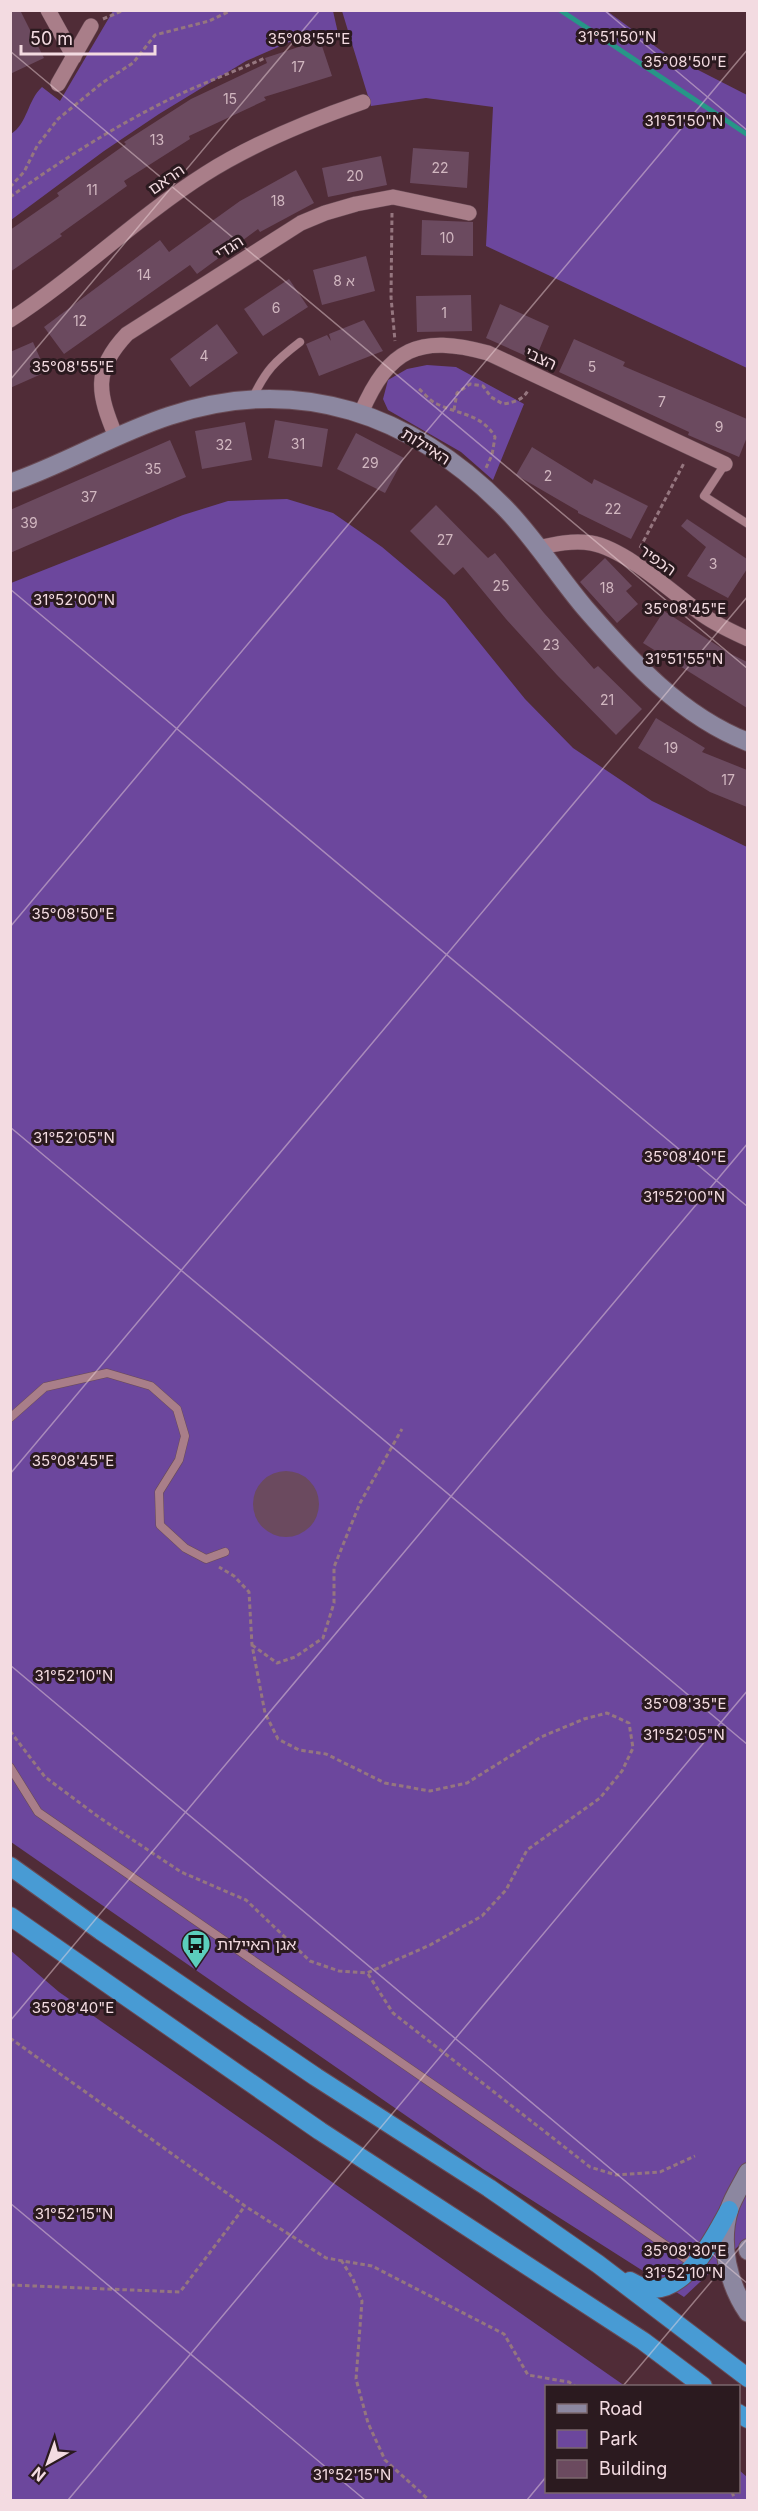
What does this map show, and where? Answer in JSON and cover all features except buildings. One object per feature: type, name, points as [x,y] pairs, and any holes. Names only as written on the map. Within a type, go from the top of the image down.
[{"type":"highway","points":[[10,1866],[101,1931],[297,2064],[489,2188],[598,2264],[747,2378]]},
{"type":"highway","points":[[10,1916],[320,2131],[643,2342],[702,2385]]},
{"type":"highway","points":[[598,2264],[643,2287],[654,2289],[669,2285],[684,2276],[694,2265],[714,2238],[729,2210]]},
{"type":"street","points":[[48,10],[74,57]]},
{"type":"street","points":[[58,84],[92,26]]},
{"type":"street","name":"הראם","points":[[10,320],[44,298],[133,226],[205,174],[246,150],[363,102]]},
{"type":"street","name":"הגדי","points":[[116,437],[104,407],[101,387],[103,371],[111,351],[127,334],[301,222],[356,204],[393,197],[469,213]]},
{"type":"street","name":"הצבי","points":[[361,413],[384,371],[397,358],[411,349],[437,346],[466,347],[488,353],[725,464]]},
{"type":"street","name":"האיילות","points":[[10,483],[171,415],[251,400],[294,400],[329,404],[361,413],[409,434],[440,452],[479,483],[508,511],[614,640],[655,682],[690,712],[747,742]]},
{"type":"street","name":"הכפיר","points":[[537,548],[564,543],[592,543],[607,548],[632,563],[706,617],[747,639]]},
{"type":"street","points":[[747,2172],[729,2210],[726,2233],[730,2277],[738,2300],[747,2313]]},
{"type":"lane","points":[[251,400],[269,368],[300,342]]},
{"type":"lane","points":[[725,464],[704,496],[747,524]]},
{"type":"lane","points":[[10,1418],[45,1387],[106,1373],[151,1386],[177,1410],[185,1436],[178,1460],[159,1492],[160,1525],[185,1548],[206,1559],[225,1552]]},
{"type":"lane","points":[[10,1767],[38,1812],[694,2265]]},
{"type":"path","points":[[92,26],[107,16],[124,10]]},
{"type":"path","points":[[10,187],[24,172],[37,146],[58,119],[102,83],[133,63],[156,35],[209,21],[232,10]]},
{"type":"path","points":[[10,197],[39,176],[131,120],[188,90],[265,58]]},
{"type":"path","points":[[393,197],[391,297],[397,358]]},
{"type":"path","points":[[454,410],[458,393],[470,384],[483,386],[491,397],[503,405],[525,397],[536,375]]},
{"type":"path","points":[[419,388],[434,404],[480,419],[489,427],[495,437],[492,455],[479,483]]},
{"type":"path","points":[[632,563],[692,448]]},
{"type":"path","points":[[252,1645],[277,1662],[295,1657],[323,1638],[334,1603],[334,1567],[360,1503],[402,1429]]},
{"type":"path","points":[[10,1731],[45,1777],[100,1818],[181,1872],[246,1900],[310,1961],[339,1971],[367,1973],[430,1945],[482,1916],[506,1890],[527,1850],[600,1798],[622,1771],[633,1748],[629,1723],[607,1713],[584,1719],[541,1737],[466,1783],[430,1791],[385,1784],[326,1754],[299,1750],[278,1740],[265,1713],[252,1645],[249,1592],[234,1576],[206,1559]]},
{"type":"path","points":[[367,1973],[393,2013],[590,2167],[616,2175],[660,2172],[694,2156]]},
{"type":"path","points":[[10,2037],[245,2206],[326,2258],[372,2266],[504,2334],[528,2375],[569,2382],[574,2385]]},
{"type":"path","points":[[10,2285],[180,2292],[245,2206]]},
{"type":"path","points":[[341,2260],[353,2279],[362,2301],[356,2379],[368,2423],[385,2460],[429,2500]]},
{"type":"green space","points":[[113,11],[333,11],[338,33],[308,34],[246,61],[159,114],[104,151],[11,220],[11,134],[21,124],[33,99],[42,87],[60,101]]},
{"type":"green space","points":[[342,11],[607,11],[663,52],[747,95],[747,368],[486,246],[493,107],[426,98],[371,106]]},
{"type":"green space","points":[[427,365],[456,367],[524,404],[493,480],[461,452],[388,410],[383,399],[388,380],[407,369]]},
{"type":"green space","points":[[287,499],[333,513],[382,547],[445,600],[525,699],[573,748],[652,801],[747,847],[747,2238],[684,2297],[483,2169],[11,1842],[11,583],[183,515],[228,501]]},
{"type":"green space","points":[[10,1950],[59,1992],[624,2385],[545,2385],[545,2493],[740,2493],[740,2471],[747,2477],[747,2500],[11,2500]]},
{"type":"waterway","points":[[560,10],[748,135]]},
{"type":"place","name":"אגן האיילות","points":[[196,1970]]}]
